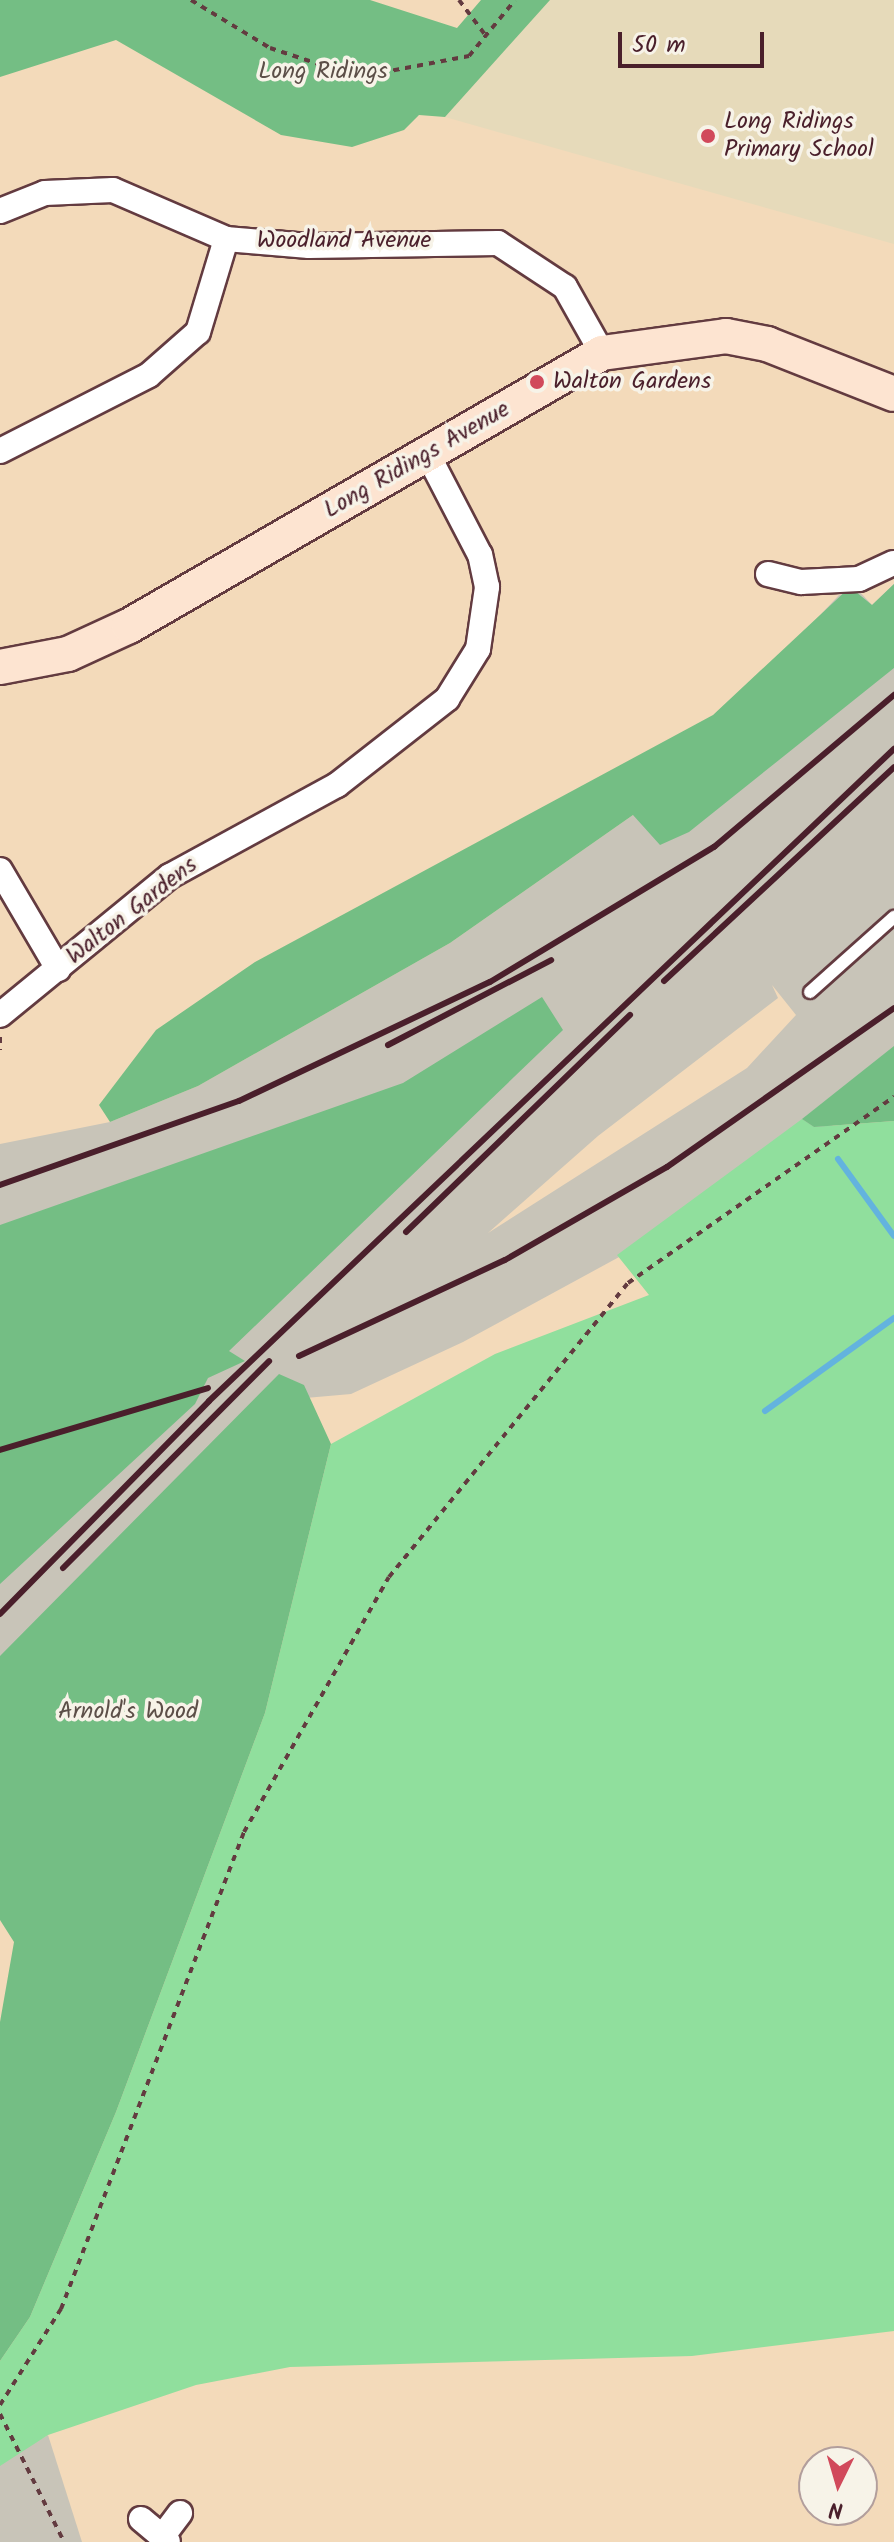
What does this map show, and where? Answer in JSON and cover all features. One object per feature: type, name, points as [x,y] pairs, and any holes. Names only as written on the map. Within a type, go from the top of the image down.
[{"type":"street","name":"Woodland Avenue","points":[[0,211],[45,193],[113,190],[226,239],[309,246],[498,243],[565,287],[602,353]]},
{"type":"street","points":[[0,451],[149,375],[198,332],[226,239]]},
{"type":"street","name":"Long Ridings Avenue","points":[[0,667],[68,654],[129,626],[602,353],[726,336],[767,344],[894,394]]},
{"type":"street","name":"Walton Gardens","points":[[0,1015],[170,876],[380,756],[466,673],[478,649],[487,587],[480,555],[428,455]]},
{"type":"street","points":[[768,574],[859,579],[894,563]]},
{"type":"street","points":[[0,870],[58,969]]},
{"type":"street","points":[[141,2519],[165,2540],[180,2513]]},
{"type":"lane","points":[[810,992],[894,917]]},
{"type":"path","points":[[191,0],[270,48],[358,77],[469,56],[515,0]]},
{"type":"path","points":[[459,0],[487,37]]},
{"type":"path","points":[[0,1037],[0,1050]]},
{"type":"path","points":[[0,2405],[61,2309],[244,1832],[389,1577],[628,1283],[894,1097]]},
{"type":"path","points":[[0,2414],[64,2542]]},
{"type":"shaded area","name":"Long Ridings Primary School","points":[[550,0],[894,0],[894,244],[445,117]]},
{"type":"shaded area","points":[[894,584],[894,1084],[711,1207],[463,1342],[351,1394],[294,1399],[0,1660],[0,1144],[110,1122],[198,1086],[450,943],[633,815],[839,595],[858,590],[872,605]],"holes":[[[772,985],[796,1015],[747,1068],[488,1233],[598,1136],[778,998]]]},
{"type":"shaded area","points":[[48,2435],[82,2542],[0,2542],[0,2463]]},
{"type":"green space","name":"Long Ridings","points":[[0,0],[370,0],[457,28],[481,0],[550,0],[445,117],[419,115],[404,130],[352,147],[281,135],[116,40],[0,77]]},
{"type":"green space","points":[[894,584],[894,668],[689,832],[660,845],[633,815],[450,943],[198,1086],[110,1122],[99,1105],[156,1030],[255,962],[713,715],[850,587],[872,605]]},
{"type":"green space","points":[[542,997],[563,1030],[229,1351],[245,1361],[208,1378],[195,1404],[0,1584],[0,1225],[403,1083]]},
{"type":"green space","points":[[894,1046],[894,1121],[814,1127],[802,1119]]},
{"type":"green space","points":[[802,1119],[814,1127],[894,1121],[894,2331],[692,2356],[290,2367],[196,2385],[48,2435],[0,2466],[0,2361],[30,2317],[116,2112],[265,1713],[331,1444],[495,1354],[649,1295],[617,1255]]},
{"type":"green space","name":"Arnold's Wood","points":[[279,1374],[304,1385],[331,1444],[265,1713],[116,2112],[30,2317],[0,2361],[0,2022],[14,1942],[0,1920],[0,1656]]},
{"type":"waterway","points":[[838,1159],[894,1236]]},
{"type":"waterway","points":[[765,1411],[894,1318]]},
{"type":"railway","points":[[0,1185],[239,1101],[490,982],[714,847],[894,695]]},
{"type":"railway","points":[[0,1614],[209,1401],[894,749]]},
{"type":"railway","points":[[664,981],[894,767]]},
{"type":"railway","points":[[388,1045],[551,960]]},
{"type":"railway","points":[[299,1356],[505,1260],[667,1167],[894,1008]]},
{"type":"railway","points":[[406,1232],[630,1015]]},
{"type":"railway","points":[[63,1568],[269,1361]]},
{"type":"railway","points":[[0,1450],[208,1388]]},
{"type":"place","name":"Long Ridings Primary School","points":[[708,136]]},
{"type":"place","name":"Walton Gardens","points":[[537,382]]}]
